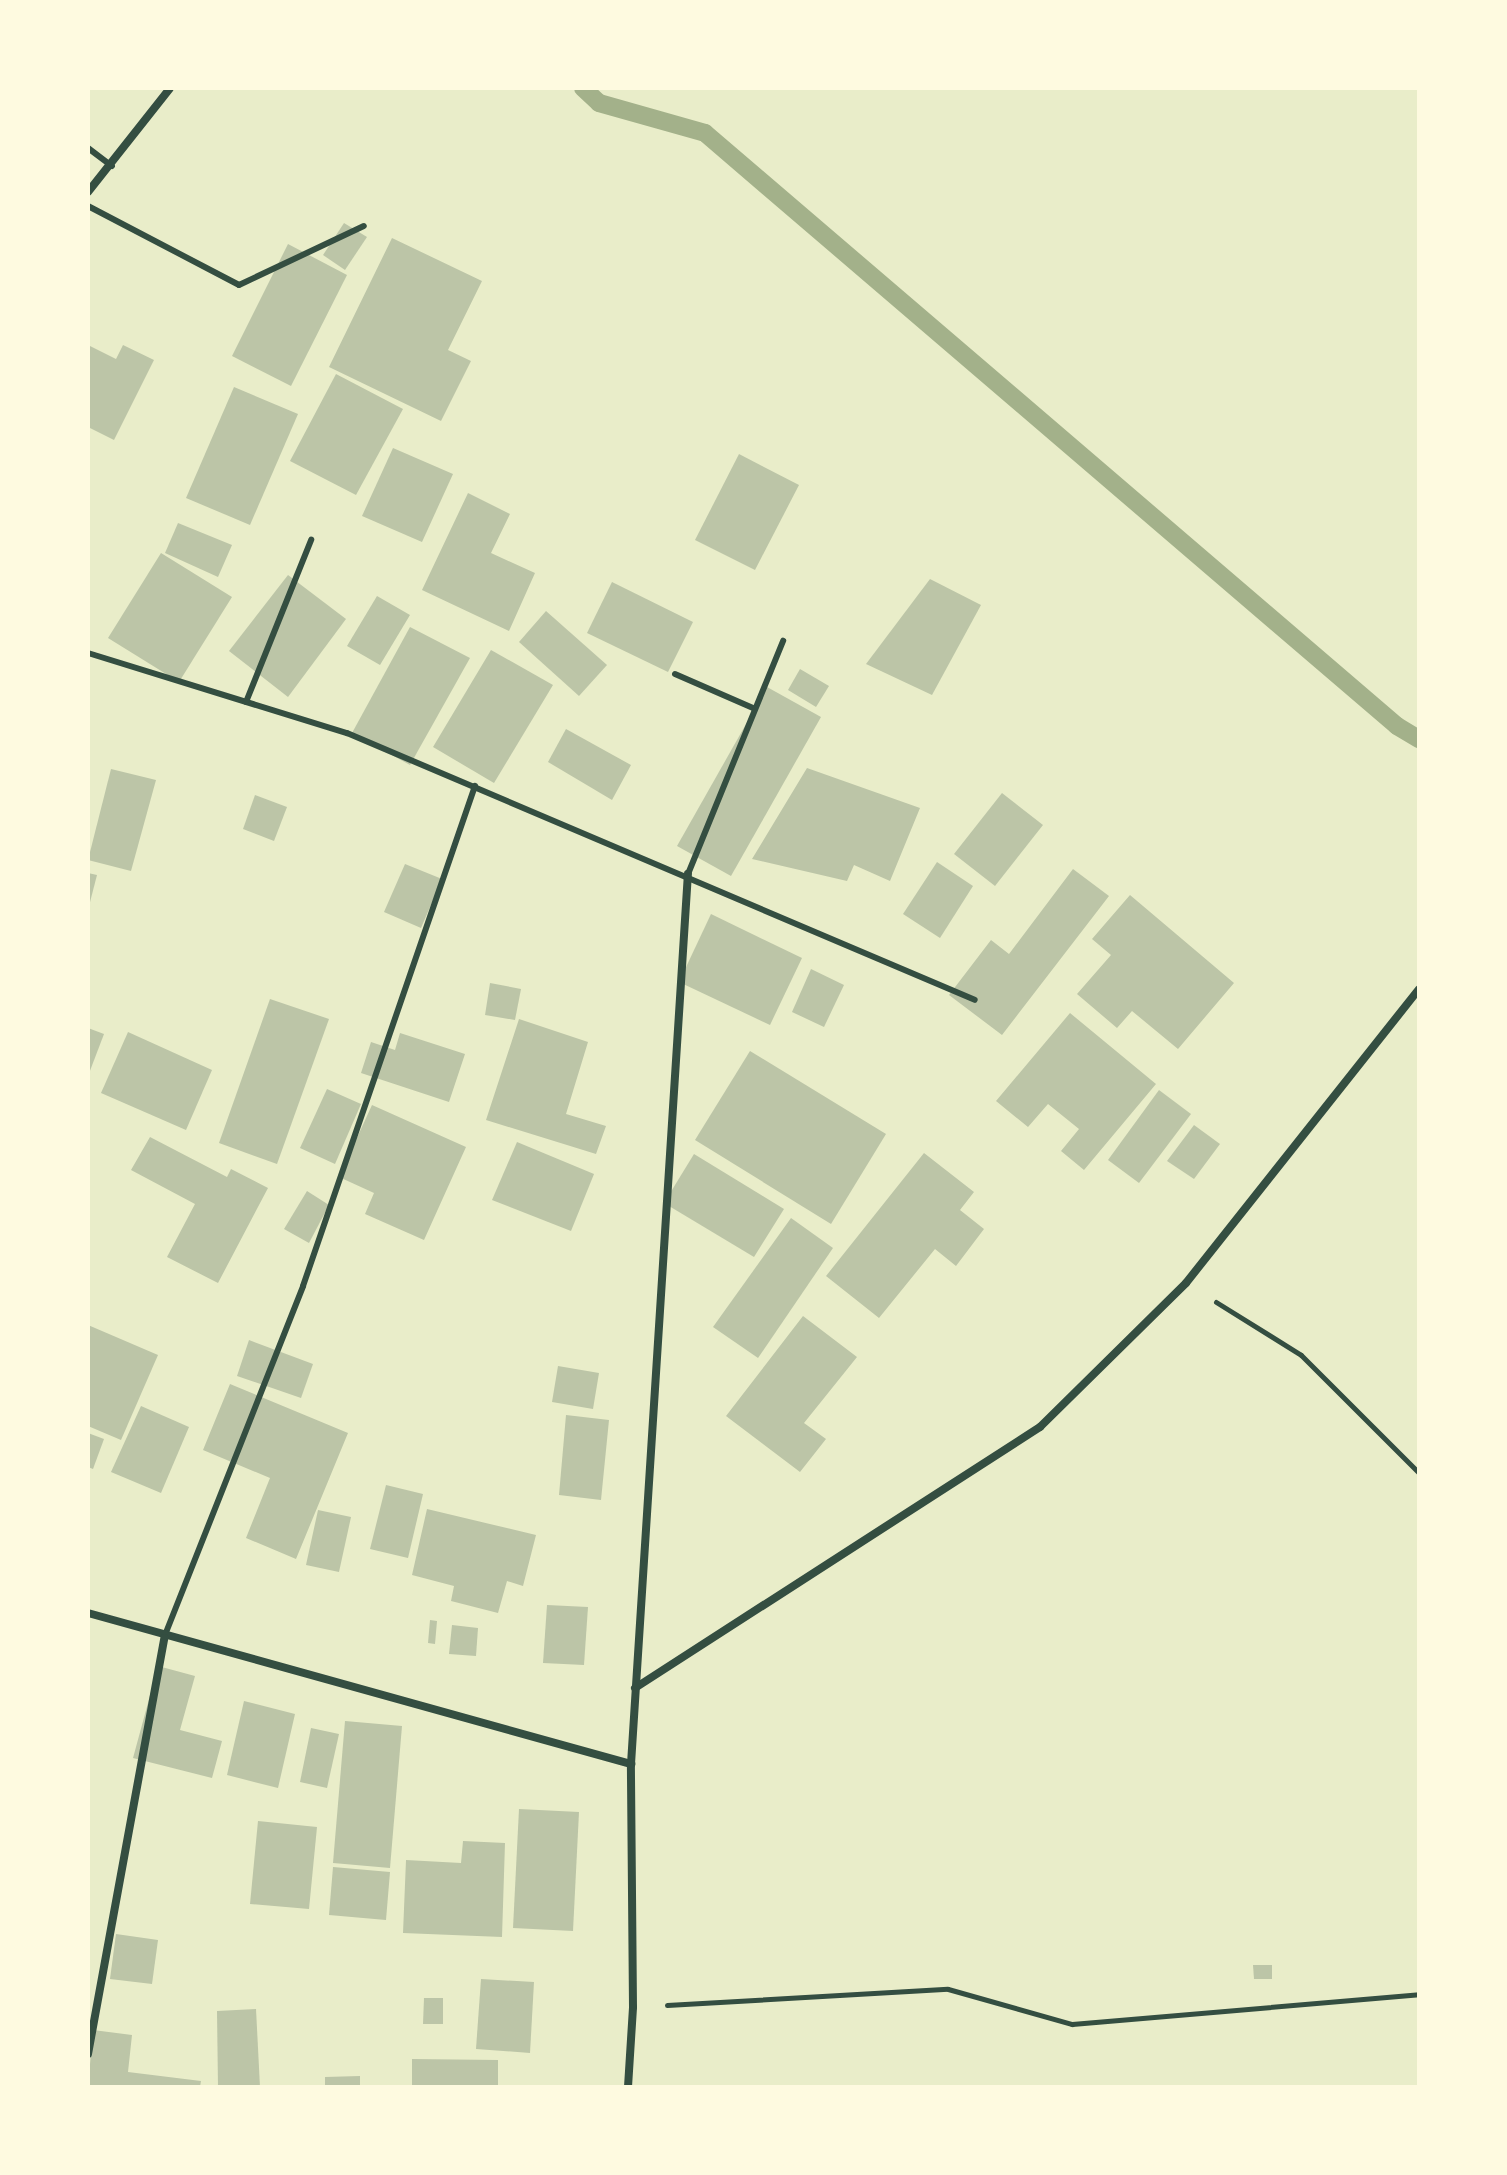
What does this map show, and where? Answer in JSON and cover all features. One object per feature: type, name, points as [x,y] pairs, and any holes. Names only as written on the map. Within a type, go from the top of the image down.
[{"type":"street","points":[[88,192],[112,166],[170,88]]},
{"type":"street","points":[[628,2087],[633,2007],[631,1764],[688,874]]},
{"type":"street","points":[[635,1688],[1040,1427],[1186,1283],[1419,989]]},
{"type":"street","points":[[88,1613],[164,1638],[631,1764]]},
{"type":"street","points":[[88,2054],[164,1638]]},
{"type":"lane","points":[[88,148],[112,166]]},
{"type":"lane","points":[[88,206],[239,285],[364,226]]},
{"type":"lane","points":[[246,702],[311,540]]},
{"type":"lane","points":[[688,874],[783,641]]},
{"type":"lane","points":[[88,653],[347,733],[688,874],[975,1000]]},
{"type":"lane","points":[[675,674],[755,709]]},
{"type":"lane","points":[[164,1638],[303,1286],[475,786]]},
{"type":"path","points":[[1186,1283],[1301,1355],[1419,1473]]},
{"type":"path","points":[[633,2007],[948,1989],[1072,2024],[1419,1994]]},
{"type":"building","points":[[344,223],[367,237],[345,270],[323,255]]},
{"type":"building","points":[[392,238],[482,281],[448,350],[471,361],[441,421],[329,367]]},
{"type":"building","points":[[288,244],[347,275],[291,386],[232,356]]},
{"type":"building","points":[[88,345],[116,359],[123,345],[154,360],[114,440],[88,427]]},
{"type":"building","points":[[336,374],[403,409],[356,495],[290,461]]},
{"type":"building","points":[[234,387],[298,414],[250,525],[186,498]]},
{"type":"building","points":[[393,448],[453,474],[422,542],[362,516]]},
{"type":"building","points":[[739,454],[799,485],[755,570],[695,540]]},
{"type":"building","points":[[468,493],[510,514],[491,553],[535,573],[509,631],[422,590]]},
{"type":"building","points":[[178,523],[232,545],[218,577],[165,553]]},
{"type":"building","points":[[161,553],[232,597],[179,682],[108,638]]},
{"type":"building","points":[[288,575],[346,619],[288,697],[229,651]]},
{"type":"building","points":[[930,579],[981,605],[932,695],[866,664]]},
{"type":"building","points":[[612,582],[693,622],[668,672],[587,633]]},
{"type":"building","points":[[377,596],[410,615],[380,665],[347,646]]},
{"type":"building","points":[[546,611],[607,665],[579,696],[519,642]]},
{"type":"building","points":[[410,627],[470,658],[410,765],[352,733]]},
{"type":"building","points":[[491,650],[553,685],[494,783],[433,747]]},
{"type":"building","points":[[800,669],[829,686],[816,707],[788,690]]},
{"type":"building","points":[[767,687],[821,717],[731,876],[677,846]]},
{"type":"building","points":[[566,729],[631,765],[612,800],[548,762]]},
{"type":"building","points":[[807,768],[920,808],[890,881],[854,865],[847,881],[752,859]]},
{"type":"building","points":[[111,769],[156,780],[131,871],[88,860]]},
{"type":"building","points":[[1002,793],[1043,825],[995,886],[954,854]]},
{"type":"building","points":[[255,795],[287,807],[274,841],[243,829]]},
{"type":"building","points":[[937,862],[973,886],[940,938],[903,914]]},
{"type":"building","points":[[405,864],[442,879],[421,928],[384,912]]},
{"type":"building","points":[[1073,869],[1109,896],[1002,1035],[949,995],[991,940],[1009,954]]},
{"type":"building","points":[[88,873],[97,875],[89,906],[88,906]]},
{"type":"building","points":[[1130,895],[1234,983],[1178,1049],[1132,1011],[1117,1028],[1077,994],[1111,955],[1092,939]]},
{"type":"building","points":[[711,914],[802,958],[770,1025],[679,982]]},
{"type":"building","points":[[811,969],[844,985],[824,1027],[792,1012]]},
{"type":"building","points":[[490,983],[521,989],[515,1020],[485,1015]]},
{"type":"building","points":[[270,999],[329,1019],[277,1164],[219,1143]]},
{"type":"building","points":[[1070,1013],[1156,1084],[1084,1170],[1061,1151],[1079,1129],[1048,1104],[1028,1127],[996,1101]]},
{"type":"building","points":[[519,1019],[588,1042],[566,1114],[606,1126],[596,1154],[486,1120]]},
{"type":"building","points":[[88,1028],[104,1034],[88,1076]]},
{"type":"building","points":[[128,1032],[212,1070],[186,1130],[101,1093]]},
{"type":"building","points":[[400,1033],[465,1054],[449,1102],[361,1073],[371,1042],[395,1050]]},
{"type":"building","points":[[750,1051],[886,1134],[831,1224],[695,1140]]},
{"type":"building","points":[[327,1089],[361,1104],[335,1164],[300,1148]]},
{"type":"building","points":[[1159,1090],[1191,1114],[1139,1183],[1108,1160]]},
{"type":"building","points":[[372,1105],[466,1147],[424,1240],[365,1214],[374,1193],[339,1177]]},
{"type":"building","points":[[1194,1125],[1220,1144],[1194,1179],[1167,1161]]},
{"type":"building","points":[[150,1137],[227,1177],[231,1169],[268,1188],[218,1283],[167,1257],[195,1204],[131,1170]]},
{"type":"building","points":[[517,1142],[594,1174],[571,1231],[492,1200]]},
{"type":"building","points":[[924,1153],[974,1192],[960,1210],[984,1229],[956,1266],[935,1249],[879,1318],[826,1276]]},
{"type":"building","points":[[694,1154],[784,1209],[754,1257],[664,1203]]},
{"type":"building","points":[[307,1191],[329,1205],[309,1243],[284,1229]]},
{"type":"building","points":[[791,1218],[833,1248],[758,1358],[713,1327]]},
{"type":"building","points":[[803,1316],[857,1357],[804,1423],[826,1439],[800,1472],[726,1416]]},
{"type":"building","points":[[88,1325],[158,1355],[121,1440],[88,1426]]},
{"type":"building","points":[[249,1340],[313,1364],[301,1398],[237,1376]]},
{"type":"building","points":[[558,1366],[599,1373],[593,1409],[552,1402]]},
{"type":"building","points":[[230,1384],[348,1433],[296,1559],[246,1538],[270,1478],[203,1450]]},
{"type":"building","points":[[141,1406],[189,1427],[161,1493],[111,1472]]},
{"type":"building","points":[[566,1415],[609,1420],[601,1500],[559,1495]]},
{"type":"building","points":[[88,1433],[104,1439],[93,1469],[88,1467]]},
{"type":"building","points":[[386,1485],[423,1494],[408,1558],[370,1549]]},
{"type":"building","points":[[427,1509],[536,1535],[523,1586],[507,1581],[498,1613],[451,1601],[454,1586],[412,1575]]},
{"type":"building","points":[[318,1510],[351,1517],[339,1572],[306,1565]]},
{"type":"building","points":[[547,1605],[588,1607],[584,1665],[543,1663]]},
{"type":"building","points":[[430,1620],[437,1621],[435,1644],[428,1643]]},
{"type":"building","points":[[452,1625],[478,1628],[476,1656],[449,1654]]},
{"type":"building","points":[[158,1666],[195,1676],[180,1730],[222,1741],[212,1778],[133,1758]]},
{"type":"building","points":[[244,1701],[295,1714],[278,1788],[227,1775]]},
{"type":"building","points":[[345,1721],[402,1726],[390,1868],[333,1863]]},
{"type":"building","points":[[311,1728],[339,1734],[327,1788],[300,1782]]},
{"type":"building","points":[[519,1809],[579,1812],[573,1931],[513,1928]]},
{"type":"building","points":[[258,1821],[317,1827],[309,1909],[250,1904]]},
{"type":"building","points":[[463,1841],[505,1843],[502,1937],[403,1933],[406,1860],[461,1863]]},
{"type":"building","points":[[333,1867],[390,1872],[386,1920],[329,1915]]},
{"type":"building","points":[[116,1934],[158,1940],[152,1984],[110,1979]]},
{"type":"building","points":[[1253,1965],[1272,1965],[1272,1979],[1254,1979]]},
{"type":"building","points":[[481,1979],[534,1982],[530,2053],[476,2049]]},
{"type":"building","points":[[424,1998],[443,1998],[443,2024],[423,2024]]},
{"type":"building","points":[[256,2009],[260,2087],[218,2087],[217,2011]]},
{"type":"building","points":[[93,2030],[132,2035],[128,2072],[201,2081],[200,2087],[88,2087]]},
{"type":"building","points":[[412,2059],[498,2060],[498,2087],[412,2087]]},
{"type":"building","points":[[360,2076],[360,2087],[325,2087],[325,2077]]},
{"type":"waterway","points":[[583,88],[599,103],[705,133],[1397,726],[1419,739]]}]
